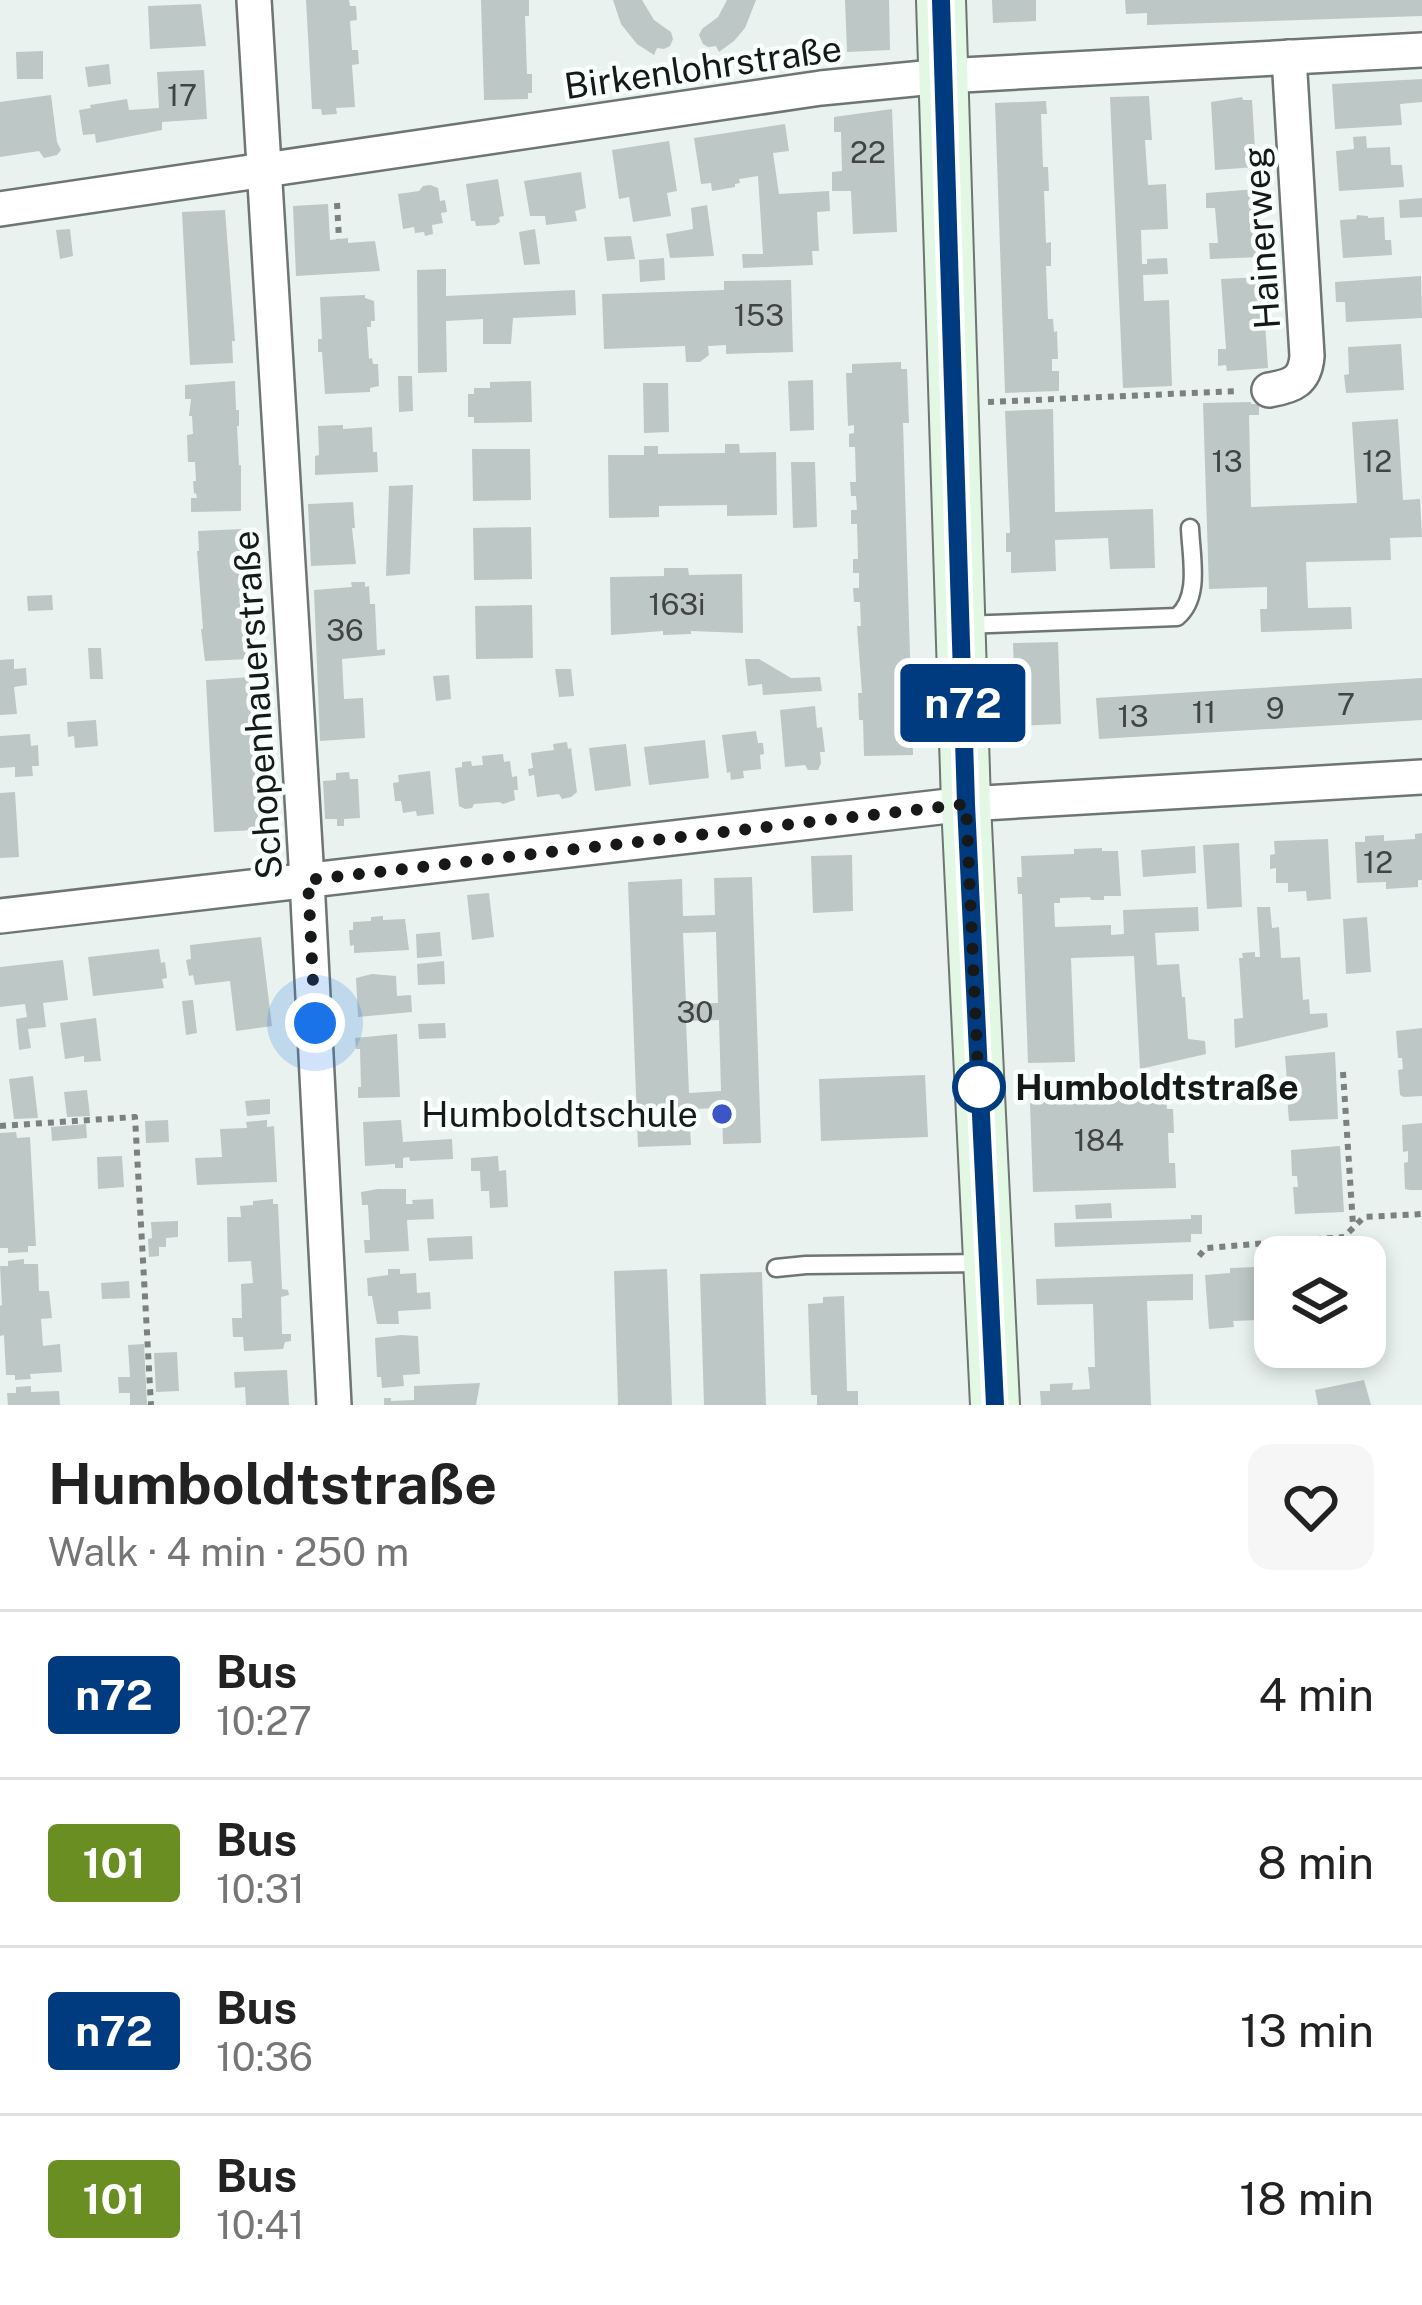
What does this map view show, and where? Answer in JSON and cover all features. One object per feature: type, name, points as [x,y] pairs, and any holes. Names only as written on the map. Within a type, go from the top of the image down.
[{"type":"main road","points":[[941,0],[966,804],[995,1405]]},
{"type":"street","name":"Schopenhauerstraße","points":[[254,0],[308,880],[334,1405]]},
{"type":"street","name":"Birkenlohrstraße","points":[[0,209],[821,88],[944,76],[1422,50]]},
{"type":"street","name":"Hainerweg","points":[[1269,390],[1301,379],[1307,356],[1289,57]]},
{"type":"street","points":[[0,916],[966,804],[1422,778]]},
{"type":"lane","points":[[961,625],[1177,617],[1187,608],[1192,593],[1190,528]]},
{"type":"lane","points":[[776,1268],[986,1263]]},
{"type":"path","points":[[337,203],[339,238]]},
{"type":"path","points":[[955,403],[1269,390]]},
{"type":"path","points":[[1343,1072],[1354,1229]]},
{"type":"path","points":[[0,1126],[135,1117],[152,1405]]},
{"type":"path","points":[[1199,1256],[1206,1248],[1344,1237],[1364,1217],[1422,1214]]},
{"type":"building","points":[[306,0],[349,0],[350,6],[356,6],[357,20],[350,21],[352,50],[358,50],[359,64],[352,65],[355,107],[336,108],[337,114],[322,115],[321,109],[312,109]]},
{"type":"building","points":[[481,0],[529,0],[529,16],[525,16],[532,93],[528,99],[484,100]]},
{"type":"building","points":[[613,0],[642,0],[654,20],[671,32],[670,46],[657,48],[654,55],[637,44],[621,24]]},
{"type":"building","points":[[727,0],[756,0],[745,28],[719,52],[716,46],[703,44],[699,35]]},
{"type":"building","points":[[845,0],[889,0],[890,50],[847,52]]},
{"type":"building","points":[[992,0],[1036,0],[1036,21],[993,23]]},
{"type":"building","points":[[1125,0],[1422,0],[1422,16],[1147,25],[1147,13],[1126,14]]},
{"type":"building","points":[[201,4],[206,46],[150,49],[148,6]]},
{"type":"building","points":[[43,51],[43,79],[17,79],[16,52]]},
{"type":"building","points":[[109,64],[111,84],[88,87],[85,67]]},
{"type":"building","points":[[204,70],[207,119],[162,122],[162,130],[96,143],[95,134],[83,135],[79,110],[127,99],[129,110],[159,108],[157,72]]},
{"type":"building","points":[[1422,79],[1422,102],[1400,104],[1402,125],[1335,129],[1332,84]]},
{"type":"building","points":[[51,95],[61,150],[57,155],[44,158],[39,151],[0,157],[0,102]]},
{"type":"building","points":[[1149,96],[1148,185],[1166,184],[1168,229],[1141,230],[1142,264],[1147,259],[1167,258],[1168,274],[1143,275],[1144,301],[1169,300],[1172,386],[1123,388],[1110,97]]},
{"type":"building","points":[[1252,100],[1256,167],[1215,170],[1211,102]]},
{"type":"building","points":[[1046,101],[1047,114],[1041,114],[1049,191],[1044,191],[1046,243],[1051,242],[1051,266],[1046,266],[1048,319],[1053,319],[1057,331],[1058,359],[1052,359],[1052,371],[1059,371],[1059,391],[1005,393],[995,103]]},
{"type":"building","points":[[892,109],[897,232],[853,234],[851,191],[832,191],[832,172],[842,171],[841,132],[834,132],[834,117]]},
{"type":"building","points":[[785,124],[789,151],[773,153],[779,194],[829,191],[830,211],[817,212],[819,251],[812,251],[813,265],[743,268],[742,254],[763,254],[758,176],[712,191],[711,183],[701,184],[694,138]]},
{"type":"building","points":[[1366,136],[1367,148],[1390,147],[1391,165],[1402,165],[1404,187],[1339,191],[1336,151],[1354,149],[1353,137]]},
{"type":"building","points":[[669,141],[677,191],[667,193],[671,216],[633,222],[629,197],[619,199],[612,150]]},
{"type":"building","points":[[581,172],[586,208],[575,211],[577,221],[546,225],[545,216],[530,216],[524,181]]},
{"type":"building","points":[[498,179],[504,216],[495,225],[476,226],[471,221],[466,184]]},
{"type":"building","points":[[430,185],[438,188],[440,201],[445,200],[443,223],[432,225],[433,234],[425,236],[415,233],[414,227],[403,229],[398,194]]},
{"type":"building","points":[[1257,189],[1261,257],[1210,259],[1209,243],[1218,243],[1215,208],[1206,208],[1206,193]]},
{"type":"building","points":[[1422,198],[1422,217],[1400,218],[1399,200]]},
{"type":"building","points":[[328,204],[330,240],[375,241],[380,271],[296,276],[293,206]]},
{"type":"building","points":[[707,205],[714,256],[670,258],[666,234],[693,229],[691,208]]},
{"type":"building","points":[[225,210],[233,363],[190,365],[182,212]]},
{"type":"building","points":[[1357,215],[1384,217],[1385,240],[1391,240],[1392,255],[1343,258],[1340,220]]},
{"type":"building","points":[[70,229],[73,256],[60,259],[56,230]]},
{"type":"building","points":[[535,229],[540,264],[524,265],[519,232]]},
{"type":"building","points":[[631,236],[635,259],[607,261],[604,237]]},
{"type":"building","points":[[664,258],[665,280],[640,282],[639,260]]},
{"type":"building","points":[[446,269],[446,296],[575,290],[576,315],[513,318],[511,344],[483,344],[483,319],[446,321],[447,372],[418,373],[417,270]]},
{"type":"building","points":[[1421,276],[1422,318],[1346,322],[1345,302],[1336,302],[1335,282]]},
{"type":"building","points":[[1262,277],[1268,368],[1227,371],[1226,365],[1218,366],[1218,349],[1226,349],[1221,279]]},
{"type":"building","points":[[791,280],[793,352],[726,354],[726,345],[708,346],[709,355],[700,362],[686,362],[685,346],[604,349],[602,294],[724,290],[724,281]]},
{"type":"building","points":[[365,295],[374,301],[375,321],[367,327],[369,359],[378,364],[379,386],[370,392],[325,394],[322,352],[318,352],[320,297]]},
{"type":"building","points":[[1401,344],[1404,390],[1346,393],[1348,347]]},
{"type":"building","points":[[901,362],[901,369],[907,369],[909,423],[903,423],[913,755],[864,756],[858,693],[862,693],[860,602],[854,602],[853,588],[859,588],[859,573],[853,573],[853,559],[858,559],[857,524],[851,524],[851,510],[857,510],[850,482],[856,482],[855,447],[849,447],[854,425],[848,426],[846,373],[852,373],[852,364]]},
{"type":"building","points":[[398,376],[412,376],[413,411],[399,412]]},
{"type":"building","points":[[813,380],[814,430],[790,431],[788,381]]},
{"type":"building","points":[[235,381],[241,511],[191,512],[191,498],[197,498],[195,462],[188,462],[187,435],[193,434],[191,399],[185,399],[185,385]]},
{"type":"building","points":[[531,381],[532,422],[474,423],[474,417],[468,417],[468,394],[474,394],[474,388],[490,388],[490,382]]},
{"type":"building","points":[[643,383],[668,383],[669,432],[644,433]]},
{"type":"building","points":[[1203,403],[1259,404],[1259,415],[1249,415],[1251,507],[1357,503],[1352,422],[1398,419],[1403,500],[1420,499],[1422,537],[1390,538],[1391,560],[1306,562],[1308,608],[1351,607],[1352,629],[1261,632],[1260,609],[1267,609],[1267,587],[1209,589]]},
{"type":"building","points":[[1053,409],[1055,512],[1153,509],[1155,568],[1110,569],[1108,538],[1055,540],[1056,571],[1011,573],[1011,552],[1006,552],[1006,533],[1010,533],[1005,411]]},
{"type":"building","points":[[343,425],[343,429],[372,427],[378,472],[315,475],[318,426]]},
{"type":"building","points":[[725,444],[739,444],[740,453],[776,452],[777,515],[727,516],[727,505],[659,506],[659,517],[609,518],[608,455],[644,455],[644,446],[658,446],[658,454],[725,453]]},
{"type":"building","points":[[472,449],[530,449],[531,500],[473,501]]},
{"type":"building","points":[[791,462],[815,462],[817,527],[793,528]]},
{"type":"building","points":[[413,485],[410,574],[386,576],[389,486]]},
{"type":"building","points":[[353,502],[356,564],[311,566],[308,504]]},
{"type":"building","points":[[531,527],[532,579],[474,580],[473,528]]},
{"type":"building","points":[[242,529],[249,659],[205,661],[198,531]]},
{"type":"building","points":[[664,568],[688,568],[689,575],[742,574],[743,633],[611,635],[610,577],[664,576]]},
{"type":"building","points":[[351,582],[369,586],[370,604],[375,604],[377,650],[385,649],[385,655],[342,659],[344,699],[363,698],[365,738],[320,741],[314,590],[352,587]]},
{"type":"building","points":[[52,595],[53,610],[28,611],[27,596]]},
{"type":"building","points":[[532,605],[533,658],[476,659],[475,606]]},
{"type":"building","points":[[1058,642],[1061,724],[1016,726],[1013,643]]},
{"type":"building","points":[[88,648],[101,648],[103,679],[90,679]]},
{"type":"building","points":[[14,659],[14,669],[26,668],[27,685],[14,687],[17,714],[0,715],[0,660]]},
{"type":"building","points":[[745,659],[759,659],[791,678],[820,677],[822,691],[763,695],[762,684],[748,686]]},
{"type":"building","points":[[555,669],[571,669],[574,696],[559,697]]},
{"type":"building","points":[[449,675],[451,699],[436,701],[433,676]]},
{"type":"building","points":[[250,677],[258,830],[214,832],[206,680]]},
{"type":"building","points":[[1422,678],[1422,720],[1099,739],[1096,698]]},
{"type":"building","points":[[815,706],[825,752],[820,752],[818,770],[805,765],[785,767],[780,710]]},
{"type":"building","points":[[96,720],[98,746],[75,748],[67,722]]},
{"type":"building","points":[[756,731],[758,743],[763,743],[761,769],[743,771],[744,778],[731,780],[722,735]]},
{"type":"building","points":[[30,734],[31,746],[38,745],[39,766],[32,766],[33,776],[15,777],[15,767],[0,768],[0,736]]},
{"type":"building","points":[[705,740],[709,778],[649,785],[644,747]]},
{"type":"building","points":[[567,742],[577,792],[562,799],[559,794],[537,797],[534,775],[529,776],[528,769],[533,768],[531,753],[554,750],[553,744]]},
{"type":"building","points":[[626,744],[631,786],[595,791],[589,748]]},
{"type":"building","points":[[503,754],[504,762],[510,761],[512,777],[517,776],[515,800],[465,809],[459,806],[455,768],[471,761],[472,766],[483,765],[482,756]]},
{"type":"building","points":[[430,771],[434,814],[403,813],[401,801],[395,801],[393,783],[399,782],[398,775]]},
{"type":"building","points":[[349,772],[350,779],[358,779],[360,818],[344,819],[344,826],[337,826],[337,819],[325,819],[323,781]]},
{"type":"building","points":[[15,792],[19,857],[0,858],[0,793]]},
{"type":"building","points":[[1422,833],[1418,887],[1386,889],[1386,882],[1357,883],[1355,842],[1384,835],[1384,841],[1415,839],[1415,834]]},
{"type":"building","points":[[1328,839],[1331,899],[1307,901],[1306,891],[1288,892],[1288,883],[1276,883],[1276,868],[1270,869],[1274,841]]},
{"type":"building","points":[[1239,843],[1242,907],[1207,909],[1203,845]]},
{"type":"building","points":[[1195,846],[1196,873],[1143,877],[1141,850]]},
{"type":"building","points":[[1102,848],[1118,851],[1121,896],[1060,898],[1060,903],[1054,903],[1055,927],[1111,925],[1111,935],[1124,934],[1123,910],[1198,907],[1199,931],[1155,933],[1157,965],[1179,964],[1188,1039],[1205,1041],[1206,1054],[1140,1069],[1134,956],[1071,958],[1075,1062],[1028,1063],[1022,894],[1018,894],[1017,877],[1022,877],[1021,856]]},
{"type":"building","points":[[852,855],[853,911],[813,913],[811,856]]},
{"type":"building","points":[[752,877],[761,1143],[723,1144],[722,1108],[689,1109],[691,1145],[638,1147],[628,882],[682,879],[683,916],[715,915],[714,878]],"holes":[[[716,932],[718,1003],[686,1004],[683,933]],[[719,1020],[721,1091],[689,1093],[686,1021]]]},
{"type":"building","points":[[489,893],[494,937],[472,940],[467,895]]},
{"type":"building","points":[[1257,907],[1270,907],[1272,928],[1279,927],[1281,958],[1300,957],[1303,1000],[1309,999],[1310,1014],[1327,1013],[1328,1027],[1235,1048],[1234,1019],[1243,1018],[1239,958],[1242,953],[1255,952],[1260,957]]},
{"type":"building","points":[[383,916],[383,920],[405,919],[409,950],[354,953],[349,930],[353,922]]},
{"type":"building","points":[[1367,917],[1371,972],[1346,974],[1343,919]]},
{"type":"building","points":[[440,932],[442,956],[417,958],[416,934]]},
{"type":"building","points":[[261,937],[272,1026],[236,1031],[230,981],[195,985],[186,960],[191,959],[190,945]]},
{"type":"building","points":[[159,949],[161,963],[165,962],[164,988],[93,996],[88,957]]},
{"type":"building","points":[[63,960],[68,1000],[43,1003],[46,1027],[28,1029],[31,1048],[19,1050],[16,1019],[27,1017],[25,1004],[0,1007],[0,967]]},
{"type":"building","points":[[444,961],[445,984],[418,985],[417,964]]},
{"type":"building","points":[[396,976],[397,996],[411,995],[412,1012],[358,1017],[356,978]]},
{"type":"building","points":[[193,1000],[197,1033],[186,1035],[182,1001]]},
{"type":"building","points":[[96,1018],[101,1061],[84,1062],[84,1056],[65,1059],[60,1023]]},
{"type":"building","points":[[445,1023],[446,1038],[419,1039],[418,1024]]},
{"type":"building","points":[[1422,1028],[1422,1096],[1404,1097],[1400,1095],[1398,1070],[1403,1069],[1396,1031]]},
{"type":"building","points":[[397,1034],[400,1097],[358,1098],[360,1049],[356,1049],[355,1038]]},
{"type":"building","points":[[1335,1052],[1338,1119],[1289,1121],[1287,1095],[1292,1094],[1292,1082],[1287,1082],[1285,1056]]},
{"type":"building","points":[[925,1075],[928,1137],[821,1141],[819,1079]]},
{"type":"building","points":[[33,1076],[38,1118],[14,1119],[9,1079]]},
{"type":"building","points":[[87,1090],[90,1116],[67,1117],[64,1092]]},
{"type":"building","points":[[1050,1095],[1051,1102],[1166,1098],[1167,1109],[1173,1109],[1169,1163],[1175,1163],[1176,1188],[1033,1192],[1030,1103],[1032,1096]]},
{"type":"building","points":[[270,1099],[270,1114],[247,1116],[245,1101]]},
{"type":"building","points":[[168,1120],[169,1142],[146,1143],[145,1121]]},
{"type":"building","points":[[267,1120],[267,1127],[274,1126],[277,1182],[197,1185],[195,1158],[222,1157],[220,1129],[247,1128],[246,1122]]},
{"type":"building","points":[[401,1120],[403,1142],[452,1139],[453,1159],[410,1161],[409,1157],[403,1158],[403,1168],[365,1166],[363,1122]]},
{"type":"building","points":[[1422,1123],[1422,1190],[1405,1189],[1408,1151],[1403,1152],[1402,1125]]},
{"type":"building","points":[[86,1124],[87,1138],[52,1141],[51,1127]]},
{"type":"building","points":[[16,1132],[17,1138],[30,1137],[36,1246],[28,1246],[28,1252],[8,1253],[8,1248],[0,1248],[0,1133]]},
{"type":"building","points":[[1340,1146],[1344,1212],[1295,1214],[1293,1187],[1298,1187],[1297,1176],[1292,1176],[1291,1150]]},
{"type":"building","points":[[122,1156],[124,1187],[98,1189],[97,1157]]},
{"type":"building","points":[[498,1156],[499,1171],[506,1170],[508,1207],[490,1208],[489,1191],[481,1191],[480,1171],[471,1171],[471,1158]]},
{"type":"building","points":[[406,1189],[406,1204],[433,1199],[434,1219],[407,1220],[409,1251],[365,1253],[364,1240],[370,1240],[368,1205],[362,1205],[361,1192]]},
{"type":"building","points":[[273,1199],[278,1204],[282,1289],[289,1295],[281,1297],[282,1334],[291,1334],[291,1341],[283,1349],[244,1351],[243,1337],[233,1337],[232,1318],[242,1318],[241,1284],[253,1283],[251,1261],[228,1262],[227,1217],[241,1217],[240,1206]]},
{"type":"building","points":[[1111,1203],[1112,1218],[1076,1219],[1075,1205]]},
{"type":"building","points":[[1191,1215],[1202,1215],[1202,1234],[1191,1234],[1191,1242],[1055,1247],[1054,1223],[1191,1219]]},
{"type":"building","points":[[178,1221],[178,1237],[166,1238],[159,1256],[149,1257],[151,1222]]},
{"type":"building","points":[[472,1236],[473,1259],[429,1261],[427,1238]]},
{"type":"building","points":[[24,1259],[24,1264],[38,1264],[39,1291],[49,1291],[52,1318],[41,1319],[43,1346],[60,1344],[62,1372],[15,1380],[15,1375],[6,1375],[4,1335],[0,1336],[0,1266]]},
{"type":"building","points":[[1254,1267],[1254,1320],[1209,1329],[1205,1275],[1230,1273],[1230,1268]]},
{"type":"building","points":[[388,1269],[416,1273],[417,1293],[430,1292],[431,1309],[398,1311],[399,1324],[377,1324],[367,1278],[388,1275]]},
{"type":"building","points":[[667,1269],[672,1405],[618,1405],[614,1271]]},
{"type":"building","points":[[762,1272],[766,1405],[704,1405],[700,1274]]},
{"type":"building","points":[[1193,1274],[1193,1300],[1147,1301],[1151,1405],[1041,1405],[1040,1391],[1050,1391],[1050,1384],[1073,1383],[1072,1390],[1090,1389],[1088,1367],[1095,1367],[1093,1304],[1037,1305],[1036,1279]]},
{"type":"building","points":[[129,1281],[130,1298],[102,1299],[101,1283]]},
{"type":"building","points":[[844,1296],[847,1391],[858,1391],[858,1405],[817,1405],[817,1395],[811,1395],[808,1304]]},
{"type":"building","points":[[418,1336],[420,1374],[403,1375],[404,1386],[382,1388],[375,1338]]},
{"type":"building","points":[[144,1344],[147,1405],[130,1405],[130,1393],[119,1393],[118,1377],[130,1377],[128,1345]]},
{"type":"building","points":[[177,1352],[179,1391],[156,1392],[154,1353]]},
{"type":"building","points":[[287,1370],[289,1405],[246,1405],[245,1387],[235,1388],[234,1372]]},
{"type":"building","points":[[1364,1380],[1371,1405],[1318,1405],[1315,1390]]},
{"type":"building","points":[[480,1383],[476,1405],[384,1405],[384,1398],[414,1400],[414,1386]]},
{"type":"building","points":[[31,1386],[31,1392],[59,1391],[60,1405],[8,1405],[7,1393]]},
{"type":"bus line","name":"n72","points":[[941,0],[966,804],[995,1405]]},
{"type":"place","name":"Humboldtstraße","points":[[979,1087]]},
{"type":"place","name":"Humboldtschule","points":[[722,1114]]},
{"type":"route","points":[[315,1023],[308,880],[966,804],[979,1094],[979,1087]]}]
